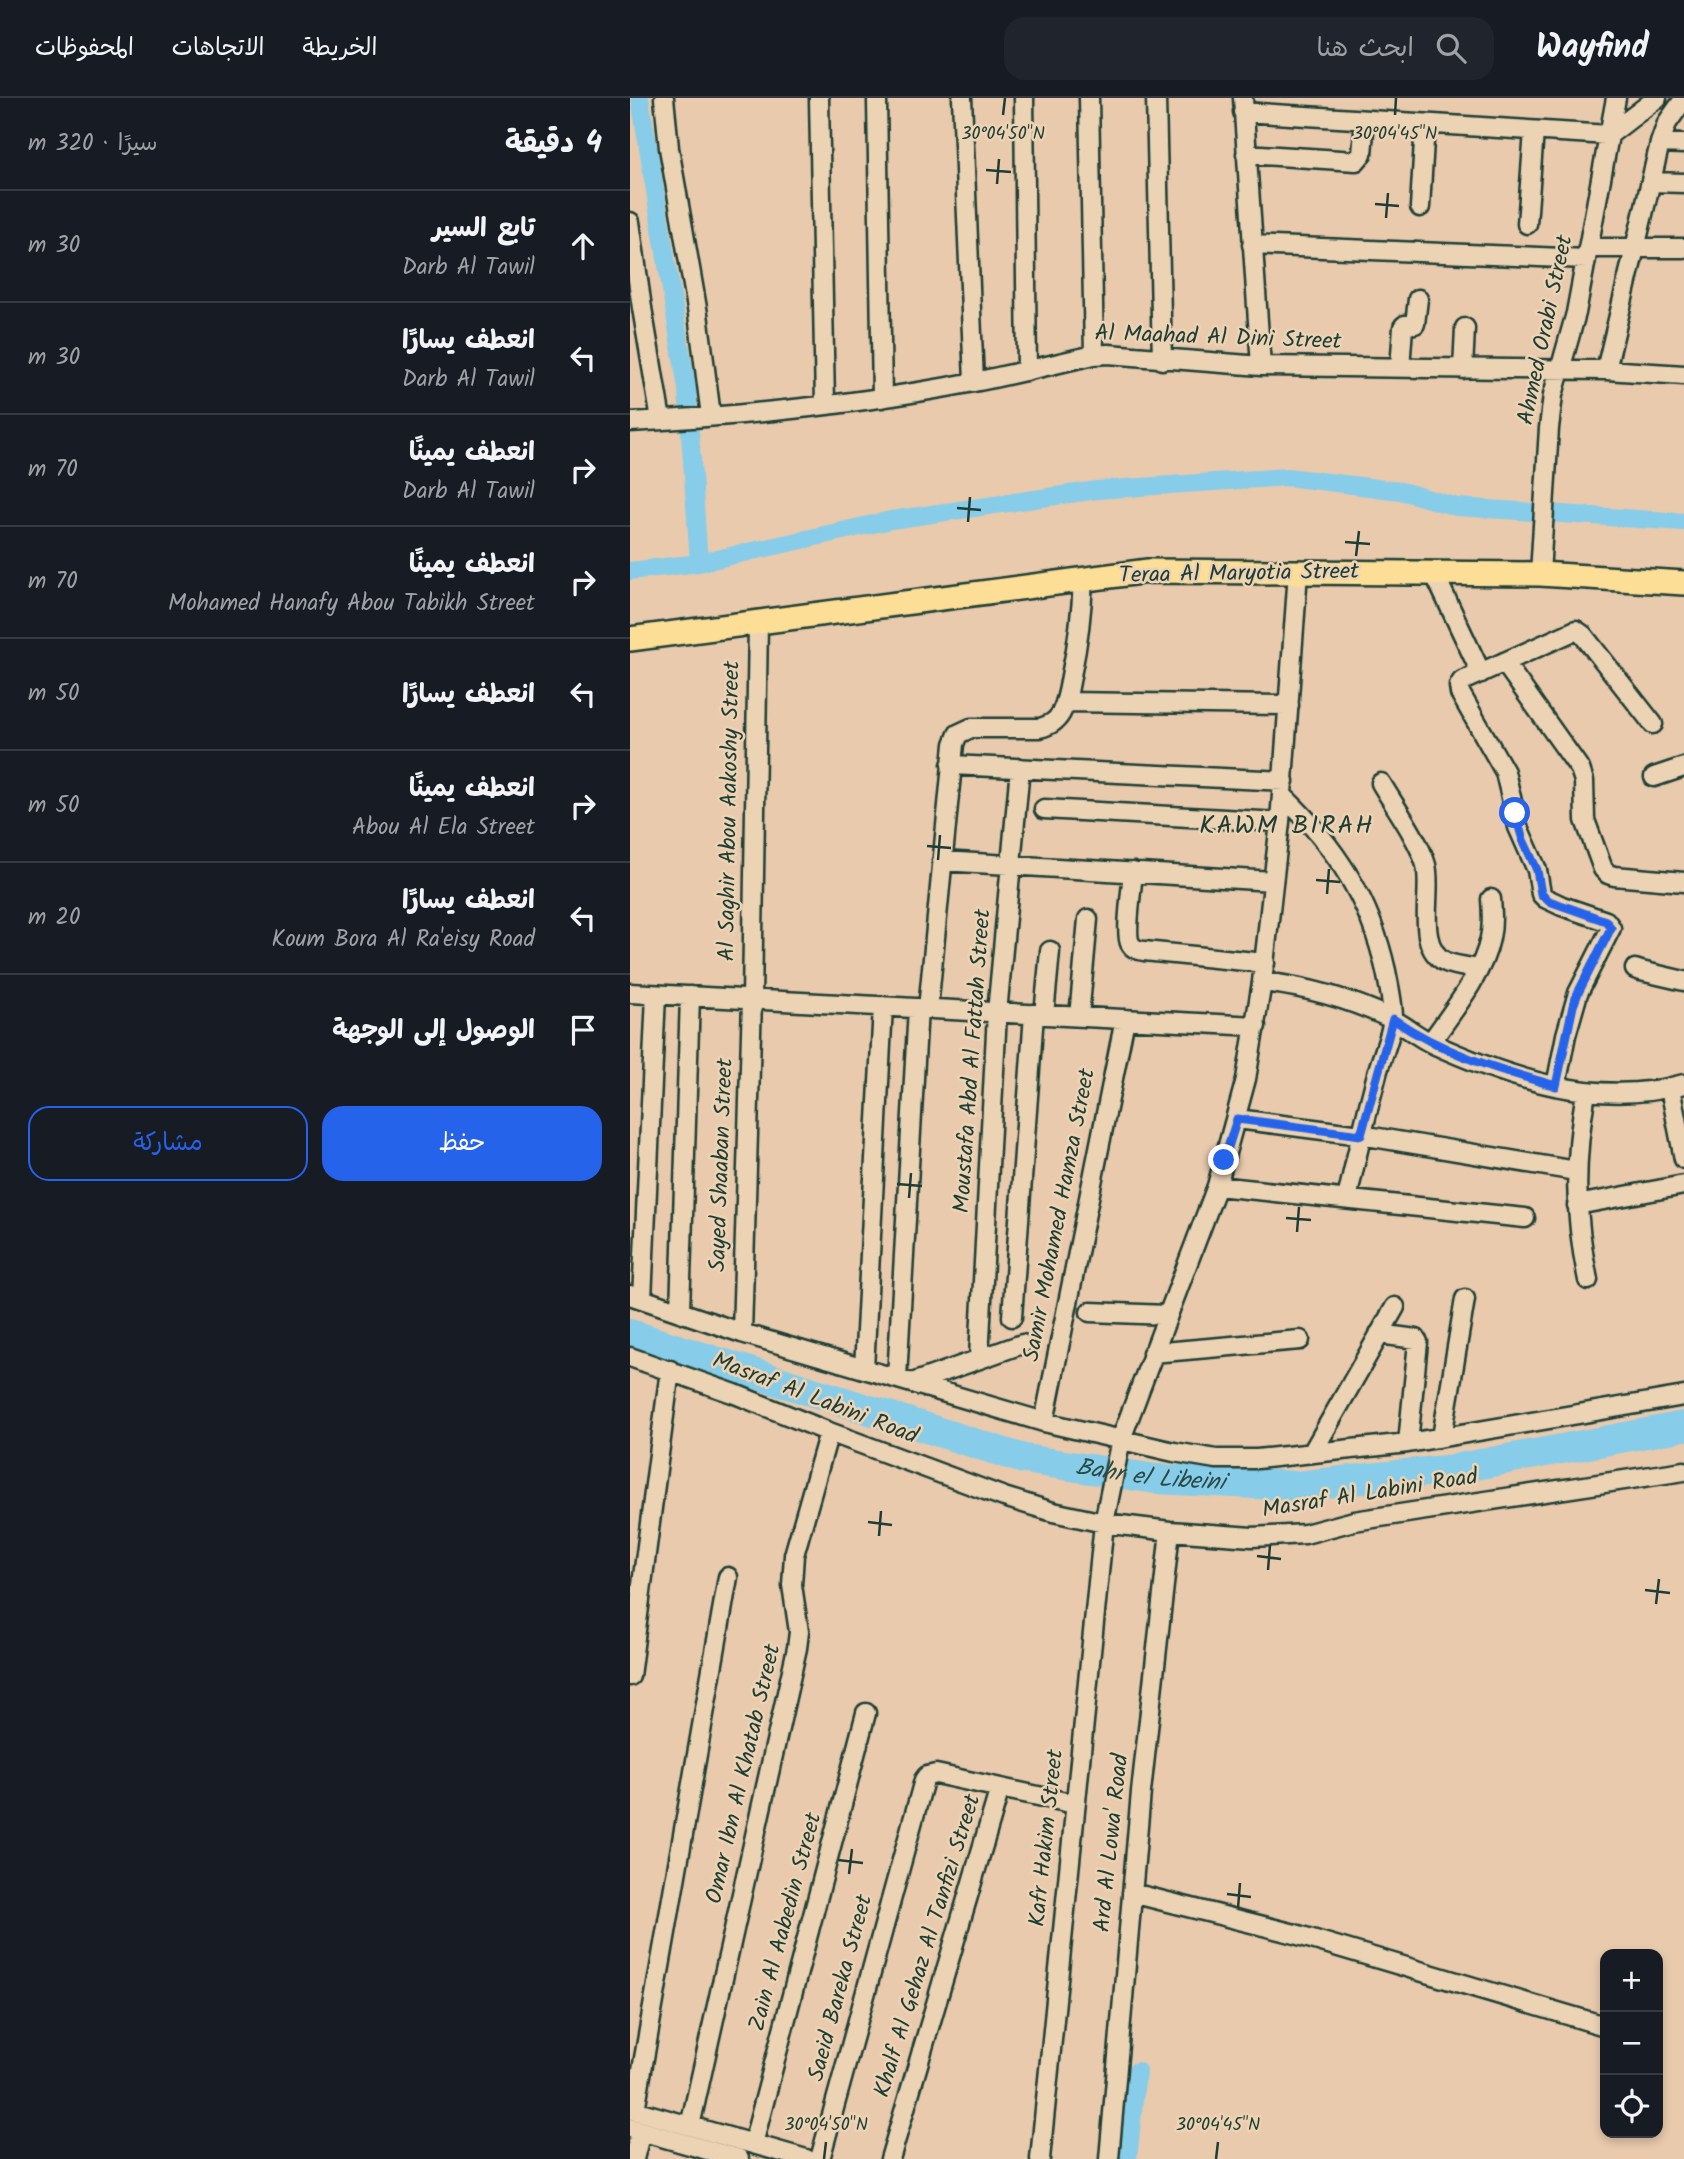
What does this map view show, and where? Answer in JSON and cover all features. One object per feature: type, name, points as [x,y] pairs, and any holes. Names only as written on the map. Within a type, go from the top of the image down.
[{"type":"main road","name":"Teraa Al Maryotia Street","points":[[630,639],[1148,571],[1540,574],[1684,583]]},
{"type":"street","points":[[664,98],[669,148],[698,314],[711,416]]},
{"type":"street","points":[[819,98],[825,404]]},
{"type":"street","points":[[962,98],[974,382]]},
{"type":"street","points":[[1024,98],[1027,371]]},
{"type":"street","points":[[1088,98],[1094,355]]},
{"type":"street","points":[[1156,98],[1162,360]]},
{"type":"street","name":"Ahmed Orabi Street","points":[[1540,574],[1553,395],[1570,341],[1616,98]]},
{"type":"street","points":[[1261,366],[1243,105],[1364,120],[1609,135],[1657,98]]},
{"type":"street","points":[[1606,370],[1660,143],[1667,122],[1684,99]]},
{"type":"street","points":[[877,100],[882,398]]},
{"type":"street","points":[[1246,154],[1356,161],[1362,154],[1364,120]]},
{"type":"street","points":[[1420,207],[1425,124]]},
{"type":"street","points":[[1527,224],[1534,131]]},
{"type":"street","points":[[1660,143],[1684,144]]},
{"type":"street","points":[[1651,182],[1684,183]]},
{"type":"street","points":[[630,222],[661,420]]},
{"type":"street","points":[[1251,245],[1587,253],[1635,247],[1684,248]]},
{"type":"street","points":[[1399,368],[1403,327],[1415,324],[1418,299]]},
{"type":"street","points":[[1464,369],[1465,328]]},
{"type":"street","name":"Al Maahad Al Dini Street","points":[[630,422],[882,398],[974,382],[1094,355],[1261,366],[1606,370],[1684,375]]},
{"type":"street","name":"Kafr Hakim Street","points":[[1040,2159],[1104,1523],[1121,1439],[1217,1186],[1237,1119],[1256,1026],[1280,822],[1298,572]]},
{"type":"street","points":[[1434,573],[1481,673]]},
{"type":"street","points":[[1022,1344],[905,1381],[923,1009],[954,744],[958,734],[971,728],[1040,728],[1051,725],[1061,714],[1066,702],[1077,646],[1083,578]]},
{"type":"street","name":"Al Saghir Abou Aakoshy Street","points":[[751,1000],[758,623]]},
{"type":"street","points":[[1556,1086],[1573,1006],[1611,928],[1606,921],[1549,901],[1541,894],[1537,870],[1518,827],[1505,772],[1459,690],[1462,681],[1571,631],[1580,632],[1653,724]]},
{"type":"street","points":[[1504,662],[1580,769],[1584,781],[1585,820],[1603,869],[1614,876],[1684,882]]},
{"type":"street","points":[[1066,702],[1289,705]]},
{"type":"street","points":[[951,765],[1283,788],[1326,841],[1360,896],[1373,925],[1389,988],[1393,1019],[1361,1135],[1347,1199]]},
{"type":"street","points":[[1654,777],[1684,767]]},
{"type":"street","name":"Moustafa Abd Al Fattah Street","points":[[979,1357],[998,1013],[1020,768]]},
{"type":"street","points":[[1381,783],[1422,853],[1426,866],[1427,935],[1430,945],[1436,955],[1445,962],[1478,970]]},
{"type":"street","points":[[1044,809],[1280,822]]},
{"type":"street","points":[[942,860],[1273,881]]},
{"type":"street","points":[[1133,872],[1128,939],[1135,948],[1265,963]]},
{"type":"street","points":[[1431,1042],[1464,995],[1485,957],[1493,919],[1491,899]]},
{"type":"street","points":[[1079,1017],[1088,919]]},
{"type":"street","points":[[1012,1317],[1039,1015],[1050,951]]},
{"type":"street","points":[[1635,969],[1684,981]]},
{"type":"street","points":[[1262,982],[1327,994],[1393,1019],[1415,1035],[1484,1064],[1556,1086],[1586,1092],[1628,1094],[1677,1086],[1683,1153]]},
{"type":"street","points":[[630,993],[1256,1026]]},
{"type":"street","points":[[636,1297],[656,995]]},
{"type":"street","points":[[680,1311],[690,996]]},
{"type":"street","name":"Sayed Shaaban Street","points":[[742,1333],[751,1000]]},
{"type":"street","points":[[864,1368],[883,1006]]},
{"type":"street","name":"Samir Mohamed Hamza Street","points":[[1044,1422],[1125,1019]]},
{"type":"street","points":[[1586,1092],[1576,1171],[1581,1243],[1588,1280]]},
{"type":"street","points":[[1237,1119],[1361,1135],[1576,1171]]},
{"type":"street","points":[[1577,1205],[1684,1185]]},
{"type":"street","points":[[1217,1186],[1525,1218]]},
{"type":"street","name":"Masraf Al Labini Road","points":[[636,1297],[742,1333],[1044,1422],[1216,1459],[1257,1459],[1408,1443],[1684,1396]]},
{"type":"street","points":[[1442,1437],[1465,1299]]},
{"type":"street","points":[[1312,1453],[1395,1307]]},
{"type":"street","points":[[1090,1312],[1167,1315]]},
{"type":"street","points":[[1379,1334],[1416,1339],[1418,1342],[1408,1443]]},
{"type":"street","points":[[1152,1353],[1300,1340]]},
{"type":"street","name":"Masraf Al Labini Road","points":[[630,1357],[735,1394],[1004,1497],[1053,1512],[1104,1523],[1170,1531],[1252,1537],[1305,1534],[1354,1521],[1684,1471]]},
{"type":"street","points":[[630,1676],[670,1370]]},
{"type":"street","name":"Omar Ibn Al Khatab Street","points":[[690,2126],[797,1648],[799,1632],[792,1585],[794,1555],[829,1432]]},
{"type":"street","name":"Ard Al Lowa' Road","points":[[1109,2159],[1132,1893],[1170,1531]]},
{"type":"street","points":[[634,2159],[634,2119],[728,1577]]},
{"type":"street","name":"Zain Al Aabedin Street","points":[[753,2144],[866,1713]]},
{"type":"street","name":"Saeid Bareka Street","points":[[820,2159],[923,1780],[936,1774],[1075,1804]]},
{"type":"street","name":"Khalf Al Gehaz Al Tanfizi Street","points":[[890,2159],[1000,1788]]},
{"type":"street","points":[[1132,1893],[1295,1934],[1600,2025]]},
{"type":"street","points":[[634,2119],[690,2126],[806,2159]]},
{"type":"street","points":[[634,2119],[695,2153],[738,2159]]},
{"type":"waterway","points":[[640,98],[687,389],[699,563]]},
{"type":"waterway","points":[[630,571],[699,563],[891,520],[1097,490],[1287,477],[1401,491],[1457,507],[1684,522]]},
{"type":"waterway","name":"Bahr el Libeini","points":[[630,1334],[1024,1459],[1156,1479],[1297,1486],[1454,1469],[1684,1426]]},
{"type":"waterway","points":[[1128,2159],[1137,2071]]},
{"type":"district","name":"KAWM BIRAH","points":[[1287,826]]},
{"type":"route","points":[[1224,1160],[1237,1119],[1361,1135],[1393,1019],[1415,1035],[1459,1055],[1514,1075],[1556,1086],[1573,1006],[1611,928],[1606,921],[1549,901],[1541,894],[1537,870],[1523,840],[1515,813]]}]
